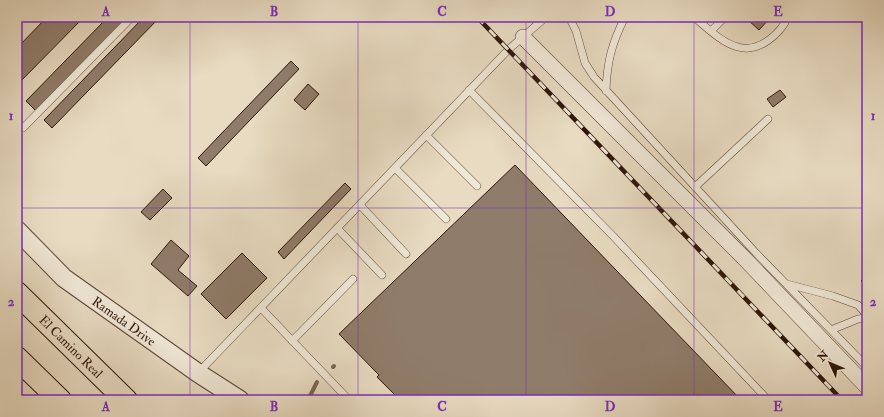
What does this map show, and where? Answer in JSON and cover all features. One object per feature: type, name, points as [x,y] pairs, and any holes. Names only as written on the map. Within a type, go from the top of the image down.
[{"type":"highway","name":"El Camino Real","points":[[17,293],[126,400]]},
{"type":"highway","points":[[17,358],[60,400]]},
{"type":"street","points":[[523,37],[744,258],[867,387]]},
{"type":"street","name":"Ramada Drive","points":[[17,230],[64,278],[198,373],[240,400]]},
{"type":"lane","points":[[17,122],[23,128],[132,17]]},
{"type":"lane","points":[[198,373],[426,135],[523,37],[546,17]]},
{"type":"lane","points":[[569,17],[576,31],[585,63],[606,90],[786,284],[867,367]]},
{"type":"lane","points":[[606,90],[607,66],[613,43],[625,17]]},
{"type":"lane","points":[[694,17],[711,31],[737,47],[749,48],[763,44],[775,35],[788,17]]},
{"type":"lane","points":[[711,31],[725,17]]},
{"type":"lane","points":[[470,90],[614,237],[768,400]]},
{"type":"lane","points":[[695,187],[768,119]]},
{"type":"lane","points":[[426,135],[477,186]]},
{"type":"lane","points":[[395,168],[446,219]]},
{"type":"lane","points":[[360,205],[406,254]]},
{"type":"lane","points":[[337,228],[382,275]]},
{"type":"lane","points":[[292,341],[352,279]]},
{"type":"lane","points":[[786,284],[833,296],[858,305],[867,315]]},
{"type":"lane","points":[[261,308],[349,400]]},
{"type":"lane","points":[[831,330],[858,319],[867,318]]},
{"type":"building","points":[[47,17],[84,17],[17,85],[17,48]]},
{"type":"building","points":[[108,17],[128,17],[36,111],[26,101]]},
{"type":"building","points":[[144,17],[160,17],[52,128],[44,120]]},
{"type":"building","points":[[751,17],[771,17],[759,30],[748,20]]},
{"type":"building","points":[[291,61],[299,69],[206,166],[198,158]]},
{"type":"building","points":[[308,84],[319,94],[305,110],[294,100]]},
{"type":"building","points":[[780,90],[786,97],[773,107],[767,99]]},
{"type":"building","points":[[515,165],[741,400],[400,400],[377,377],[379,375],[339,334]]},
{"type":"building","points":[[345,183],[351,189],[284,259],[278,252]]},
{"type":"building","points":[[163,189],[172,198],[150,220],[141,212]]},
{"type":"building","points":[[171,240],[189,256],[178,270],[197,286],[188,296],[151,264]]},
{"type":"building","points":[[242,253],[267,278],[226,319],[201,294]]},
{"type":"building","points":[[867,275],[867,287],[861,281]]},
{"type":"waterway","points":[[308,400],[317,382]]},
{"type":"railway","points":[[477,17],[842,400]]}]
